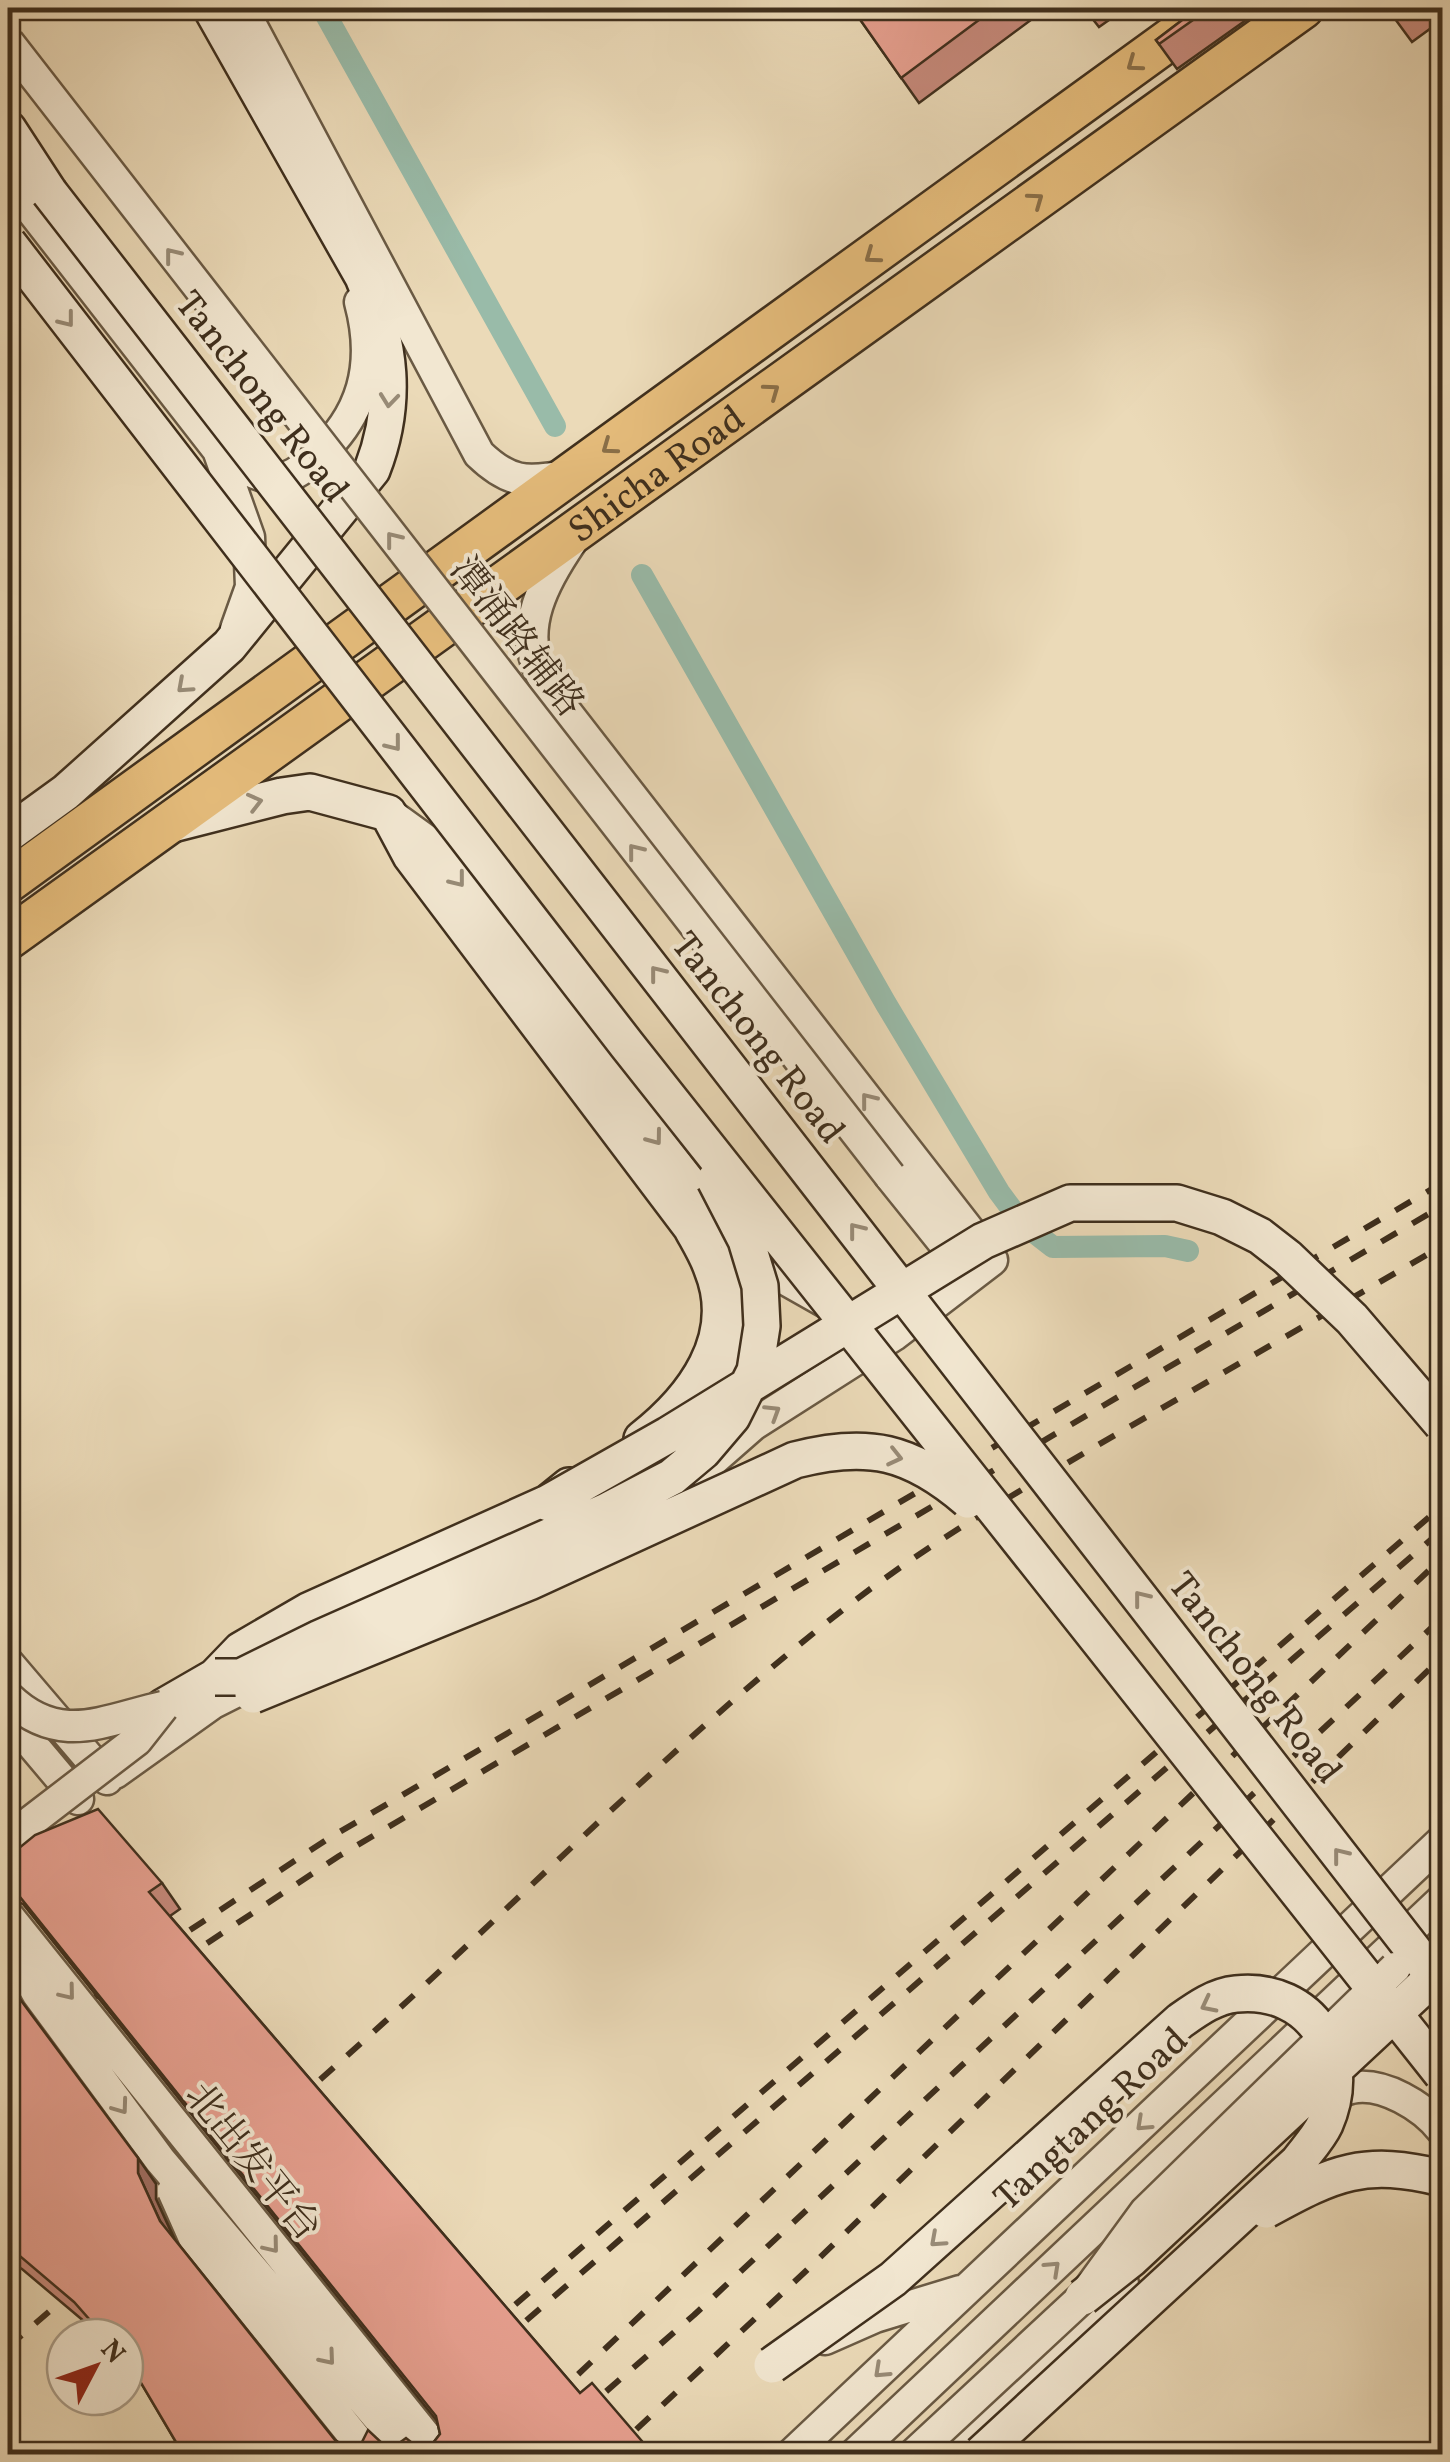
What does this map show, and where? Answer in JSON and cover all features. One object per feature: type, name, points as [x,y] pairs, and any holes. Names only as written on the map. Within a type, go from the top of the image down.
[{"type":"main road","points":[[8,834],[66,792],[229,646],[372,470],[386,436],[391,382],[378,319],[363,277],[211,8]]},
{"type":"main road","name":"Shicha Road","points":[[8,882],[1213,8]]},
{"type":"main road","name":"Shicha Road","points":[[8,939],[1303,8]]},
{"type":"main road","points":[[8,128],[49,192]]},
{"type":"main road","name":"Tanchong Road","points":[[8,140],[1442,1988]]},
{"type":"main road","points":[[8,243],[628,1046],[1442,2074]]},
{"type":"main road","points":[[161,827],[310,792],[388,813],[411,856],[690,1226],[714,1271],[718,1295],[717,1341],[690,1396],[642,1440],[592,1468],[548,1503]]},
{"type":"main road","points":[[215,1677],[241,1677],[607,1511],[672,1477],[702,1451],[732,1416],[754,1371],[762,1326],[760,1286],[746,1240],[720,1188],[628,1046]]},
{"type":"main road","points":[[165,1722],[241,1650],[308,1611],[548,1503],[668,1435],[984,1241],[1070,1203],[1177,1203],[1222,1217],[1260,1236],[1352,1320],[1442,1424]]},
{"type":"main road","points":[[252,1694],[529,1582],[772,1470],[824,1452],[901,1456],[929,1469],[970,1503],[1056,1590]]},
{"type":"main road","points":[[1083,2296],[1130,2258],[1442,1969]]},
{"type":"main road","points":[[772,2365],[893,2280],[1180,2020],[1232,1994],[1257,1993],[1290,2002],[1308,2014],[1326,2036],[1334,2091],[1325,2125],[1298,2162],[980,2454]]},
{"type":"main road","points":[[1221,2234],[1323,2179],[1362,2170],[1404,2169],[1442,2178]]},
{"type":"street","points":[[242,8],[479,454],[498,472],[533,482],[569,476]]},
{"type":"street","name":"潭涌路辅路","points":[[8,42],[970,1276]]},
{"type":"street","points":[[8,180],[218,450],[250,473],[284,478],[305,467],[337,438],[354,414],[367,369],[364,317],[343,242]]},
{"type":"street","points":[[218,450],[249,537],[251,587],[229,646]]},
{"type":"street","points":[[8,1839],[165,1722],[682,1486],[753,1425],[894,1336],[992,1260],[562,708],[540,672],[534,646],[536,601],[580,530]]},
{"type":"street","points":[[388,813],[431,844],[735,1240],[782,1278],[894,1336]]},
{"type":"street","points":[[99,1770],[135,1730],[259,1657],[671,1458],[710,1420],[728,1363],[739,1318],[741,1269],[735,1240]]},
{"type":"street","points":[[8,1663],[99,1770]]},
{"type":"street","points":[[8,1697],[55,1726],[165,1722],[252,1694]]},
{"type":"street","points":[[8,1716],[70,1789]]},
{"type":"street","points":[[8,1851],[70,1789],[165,1722]]},
{"type":"street","name":"Tangtang Road","points":[[792,2454],[1442,1840]]},
{"type":"street","points":[[914,2454],[1083,2296],[1145,2212],[1395,1968],[1440,1902]]},
{"type":"street","points":[[854,2454],[1440,1902]]},
{"type":"street","name":"北出发平台","points":[[8,1916],[440,2454]]},
{"type":"street","name":"北出发平台","points":[[8,1940],[37,1992],[160,2160],[409,2454]]},
{"type":"street","points":[[937,2454],[1442,1988]]},
{"type":"street","points":[[1291,2129],[1326,2101],[1351,2088],[1372,2088],[1414,2104],[1442,2130]]},
{"type":"street","name":"北出发平台","points":[[160,2160],[193,2236],[368,2454]]},
{"type":"street","points":[[772,2365],[854,2325],[968,2288]]},
{"type":"building","points":[[852,8],[995,8],[901,78]]},
{"type":"building","points":[[1198,8],[1210,8],[1159,44],[1156,40]]},
{"type":"building","points":[[1387,8],[1406,8],[1394,17]]},
{"type":"building","points":[[98,1809],[162,1883],[149,1892],[580,2393],[592,2383],[653,2454],[183,2454],[145,2390],[145,2317],[87,2317],[8,2246],[8,1983],[138,2158],[138,2173],[160,2221],[335,2440],[344,2446],[354,2446],[362,2442],[368,2430],[385,2446],[395,2446],[406,2438],[416,2446],[433,2443],[440,2434],[436,2416],[8,1882],[8,1857],[35,1835]]},
{"type":"waterway","points":[[322,8],[555,426]]},
{"type":"waterway","points":[[642,575],[886,1004],[999,1192],[1022,1223],[1053,1247],[1165,1246],[1188,1251]]},
{"type":"railway","points":[[160,1950],[326,1840],[1442,1183]]},
{"type":"railway","points":[[177,1963],[339,1856],[1442,1206]]},
{"type":"railway","points":[[293,2103],[636,1787],[849,1605],[916,1556],[1021,1490],[1442,1246]]},
{"type":"railway","points":[[488,2328],[1442,1506]]},
{"type":"railway","points":[[499,2344],[1442,1530]]},
{"type":"railway","points":[[552,2399],[1442,1558]]},
{"type":"railway","points":[[579,2415],[694,2315],[1442,1618]]},
{"type":"railway","points":[[610,2454],[807,2270],[1442,1657]]},
{"type":"railway","points":[[8,2063],[119,1979]]},
{"type":"railway","points":[[8,2091],[133,1995]]},
{"type":"railway","points":[[141,2233],[247,2142]]},
{"type":"railway","points":[[8,2347],[80,2285]]},
{"type":"railway","points":[[341,2454],[435,2374]]},
{"type":"railway","points":[[370,2454],[446,2389]]}]
